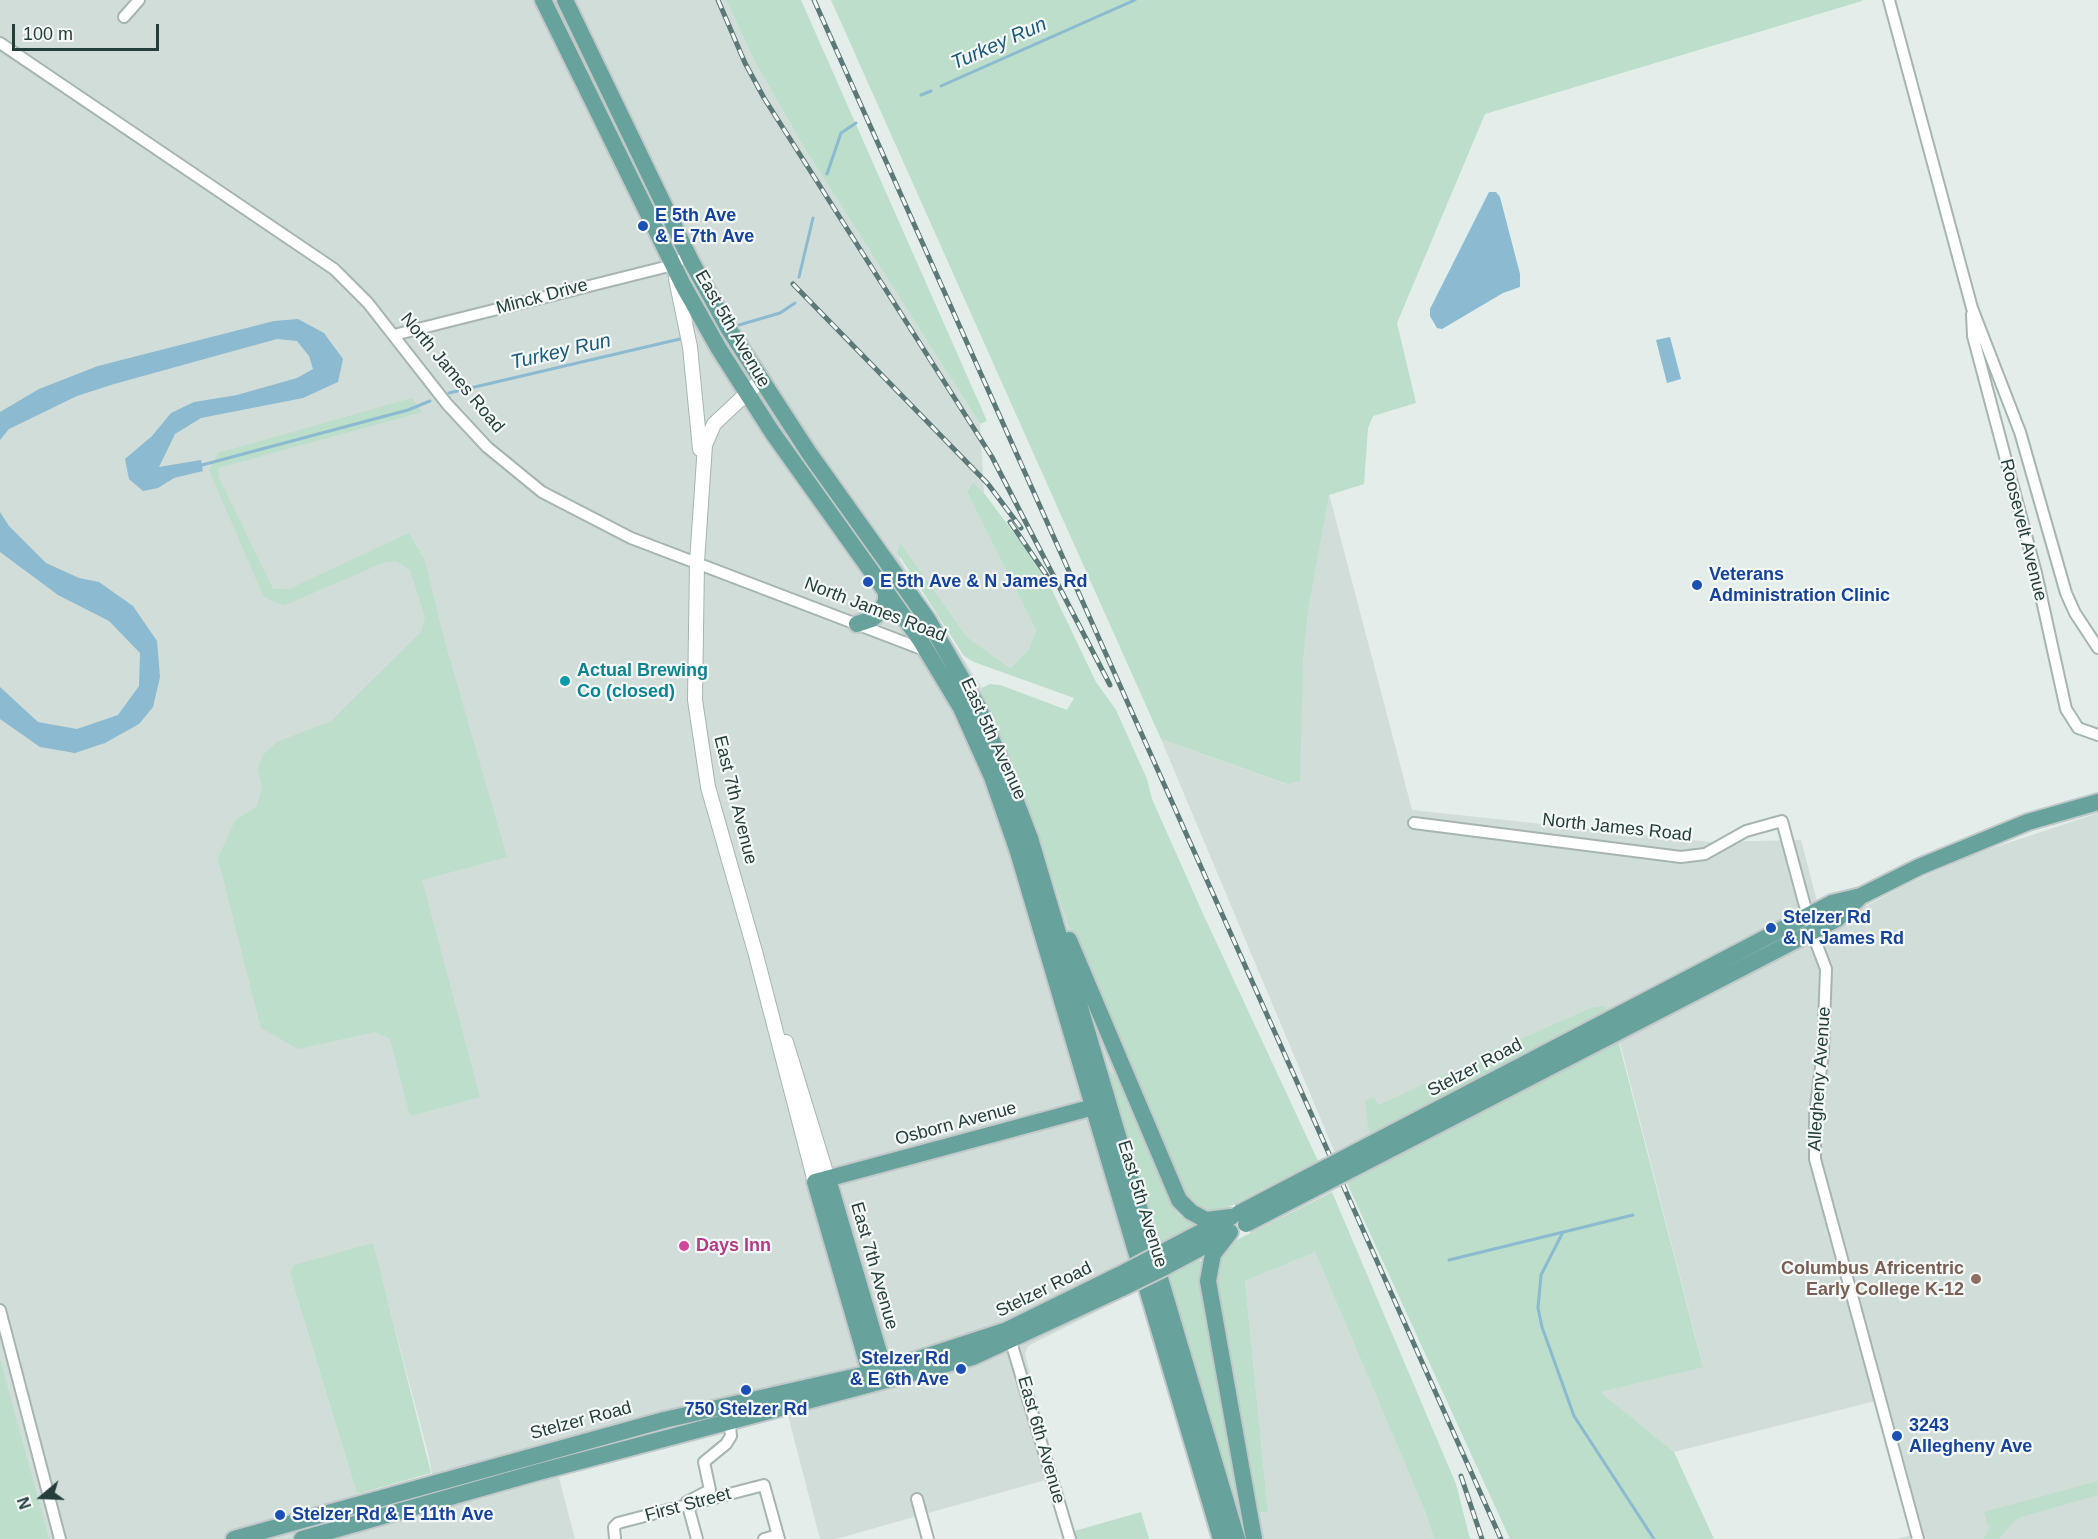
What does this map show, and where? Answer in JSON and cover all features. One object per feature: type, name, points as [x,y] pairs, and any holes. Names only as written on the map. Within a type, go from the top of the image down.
[{"type":"main road","name":"East 5th Avenue","points":[[543,0],[673,265],[746,394],[928,651],[961,708],[1006,814],[1237,1539]]},
{"type":"main road","name":"East 5th Avenue","points":[[565,0],[688,255],[728,328],[809,453],[890,563],[953,661],[991,737],[1030,838],[1100,1105],[1221,1539]]},
{"type":"main road","points":[[857,624],[872,619],[880,612],[886,601],[885,589]]},
{"type":"main road","points":[[1810,924],[1840,899],[1861,896],[1919,867],[2028,822],[2098,802]]},
{"type":"main road","points":[[1030,838],[1074,952],[1179,1200],[1191,1212],[1206,1220],[1236,1221]]},
{"type":"main road","name":"Stelzer Road","points":[[234,1539],[272,1534],[501,1463],[726,1404],[838,1381],[879,1378],[973,1357],[1011,1342],[1121,1281],[1810,924]]},
{"type":"main road","name":"Osborn Avenue","points":[[821,1181],[1100,1105]]},
{"type":"main road","name":"East 7th Avenue","points":[[821,1181],[855,1319],[879,1378]]},
{"type":"main road","name":"East 7th Avenue","points":[[821,1181],[879,1378]]},
{"type":"main road","points":[[1236,1221],[1214,1254],[1209,1269],[1208,1285],[1254,1539]]},
{"type":"main road","name":"Stelzer Road","points":[[302,1539],[535,1473],[731,1423],[879,1378],[1007,1330],[1121,1281]]},
{"type":"main road","points":[[838,1381],[850,1375],[856,1364],[859,1345],[855,1319]]},
{"type":"street","points":[[124,17],[139,0]]},
{"type":"street","name":"Roosevelt Avenue","points":[[1889,0],[1972,308],[2020,432],[2066,593],[2075,613],[2098,648]]},
{"type":"street","name":"North James Road","points":[[0,43],[334,269],[368,303],[447,404],[487,447],[542,492],[606,527],[953,661]]},
{"type":"street","name":"Minck Drive","points":[[394,335],[673,265],[688,255]]},
{"type":"street","name":"East 7th Avenue","points":[[673,265],[696,386],[701,472],[694,677],[700,748],[718,826],[821,1181]]},
{"type":"street","name":"Roosevelt Avenue","points":[[1972,308],[1973,336],[2036,573],[2066,709],[2078,728],[2098,735]]},
{"type":"street","name":"East 7th Avenue","points":[[701,472],[705,445],[711,429],[726,411],[761,380]]},
{"type":"street","name":"North James Road","points":[[1414,823],[1681,857],[1705,854],[1746,831],[1782,821],[1810,924]]},
{"type":"street","name":"Allegheny Avenue","points":[[1810,924],[1826,969],[1823,1052],[1815,1114],[1815,1160],[1918,1539]]},
{"type":"street","points":[[0,1310],[60,1539]]},
{"type":"street","name":"East 6th Avenue","points":[[1011,1342],[1070,1539]]},
{"type":"street","points":[[697,1539],[687,1505],[688,1499],[710,1490],[704,1462],[726,1444],[730,1436],[731,1423],[726,1404]]},
{"type":"street","name":"First Street","points":[[615,1539],[614,1527],[764,1485],[778,1537]]},
{"type":"street","points":[[916,1499],[928,1539]]},
{"type":"street","points":[[764,1539],[778,1537]]},
{"type":"shaded area","points":[[0,0],[726,0],[754,60],[802,144],[980,424],[984,493],[973,482],[967,492],[1036,630],[1029,649],[1010,668],[967,637],[900,544],[900,560],[982,688],[980,699],[1032,816],[1075,947],[1126,1067],[1115,1074],[1109,1072],[1140,1290],[1028,1346],[1025,1354],[1056,1477],[836,1539],[820,1539],[784,1400],[554,1459],[575,1539],[0,1539]],"holes":[[[372,1243],[428,1453],[439,1510],[357,1533],[352,1516],[357,1494],[290,1274]]]},
{"type":"shaded area","points":[[1329,494],[1412,810],[1710,842],[1801,840],[1824,928],[1912,882],[1972,855],[2098,813],[2098,1539],[1896,1539],[1923,1532],[1887,1398],[1674,1452],[1599,1392],[1703,1366],[1621,1047],[1605,1006],[1507,1045],[1481,1052],[1476,1060],[1378,1105],[1366,1101],[1369,1135],[1335,1153],[1161,739],[1286,784],[1300,697],[1308,612]]},
{"type":"shaded area","points":[[1315,1252],[1425,1511],[1434,1539],[1247,1539],[1243,1514],[1268,1512],[1245,1281]]},
{"type":"green space","points":[[726,0],[801,0],[987,421],[980,424],[802,144],[754,60]]},
{"type":"green space","points":[[831,0],[1862,1],[1485,114],[1397,323],[1416,403],[1373,416],[1368,428],[1364,484],[1329,495],[1308,612],[1303,664],[1300,781],[1287,784],[1161,739]]},
{"type":"green space","points":[[412,398],[422,412],[218,468],[219,478],[273,589],[289,589],[409,533],[425,561],[444,639],[507,857],[422,880],[480,1097],[410,1116],[390,1039],[375,1032],[298,1049],[261,1028],[218,858],[235,821],[257,806],[262,788],[258,768],[263,755],[277,742],[331,721],[421,632],[425,617],[410,570],[396,561],[385,562],[285,605],[271,601],[263,595],[209,470],[218,453]]},
{"type":"green space","points":[[973,482],[984,493],[1031,556],[1051,588],[1096,682],[1116,710],[1147,779],[1152,799],[1204,916],[1318,1161],[1221,1211],[1210,1212],[1194,1206],[1185,1195],[1075,947],[1032,816],[980,699],[982,688],[990,684],[1000,685],[1067,710],[1074,698],[974,662],[964,656],[897,552],[900,543],[967,637],[1010,668],[1029,649],[1036,630],[967,492]]},
{"type":"green space","points":[[1605,1006],[1607,1010],[1369,1135],[1365,1101],[1374,1097],[1378,1105],[1476,1060],[1481,1052],[1507,1045],[1591,1008]]},
{"type":"green space","points":[[1618,1040],[1703,1367],[1600,1392],[1674,1452],[1714,1539],[1510,1539],[1347,1183]]},
{"type":"green space","points":[[1109,1072],[1115,1074],[1171,1205],[1179,1215],[1194,1223],[1194,1227],[1158,1244],[1105,1076]]},
{"type":"green space","points":[[1332,1192],[1456,1484],[1470,1539],[1434,1539],[1425,1511],[1315,1252],[1245,1281],[1268,1512],[1254,1513],[1215,1288],[1215,1272],[1222,1254],[1235,1241]]},
{"type":"green space","points":[[373,1243],[431,1473],[357,1494],[290,1274],[294,1265]]},
{"type":"green space","points":[[1199,1260],[1202,1262],[1203,1302],[1247,1539],[1165,1276]]},
{"type":"green space","points":[[0,1359],[49,1539],[0,1539]]},
{"type":"green space","points":[[2098,1481],[2098,1495],[2021,1517],[2013,1522],[1999,1539],[1984,1539],[1991,1525],[1988,1526],[1984,1512]]},
{"type":"green space","points":[[1141,1512],[1149,1539],[1073,1539],[1071,1532]]},
{"type":"water","points":[[1489,192],[1496,192],[1500,197],[1520,274],[1520,287],[1503,293],[1442,329],[1437,328],[1430,316],[1430,309]]},
{"type":"water","points":[[298,319],[324,333],[343,359],[338,382],[303,398],[201,418],[175,434],[159,467],[201,460],[203,471],[174,478],[158,488],[143,491],[129,479],[125,459],[152,436],[171,413],[194,402],[237,395],[297,378],[313,369],[309,356],[297,341],[277,339],[77,396],[9,429],[0,440],[0,412],[39,389],[98,366],[274,321]]},
{"type":"water","points":[[1670,337],[1681,379],[1667,383],[1656,340]]},
{"type":"water","points":[[0,512],[9,526],[46,563],[79,578],[99,582],[133,606],[157,641],[160,677],[153,707],[139,724],[105,743],[75,753],[40,747],[0,719],[0,687],[38,722],[77,729],[118,715],[139,686],[140,653],[109,621],[58,595],[0,552]]},
{"type":"waterway","name":"Turkey Run","points":[[941,86],[1135,0]]},
{"type":"waterway","name":"Turkey Run","points":[[921,95],[931,91]]},
{"type":"waterway","name":"Turkey Run","points":[[827,174],[841,133],[856,123]]},
{"type":"waterway","name":"Turkey Run","points":[[799,277],[813,218]]},
{"type":"waterway","name":"Turkey Run","points":[[739,325],[780,313],[795,303]]},
{"type":"waterway","name":"Turkey Run","points":[[449,393],[680,339]]},
{"type":"waterway","name":"Turkey Run","points":[[202,465],[408,410],[430,401]]},
{"type":"waterway","points":[[1449,1260],[1633,1215]]},
{"type":"waterway","points":[[1563,1232],[1541,1275],[1538,1308],[1542,1327],[1574,1416],[1654,1539]]},
{"type":"railway","points":[[718,0],[745,63],[764,98],[992,457],[1110,685]]},
{"type":"railway","points":[[814,0],[1501,1539]]},
{"type":"railway","points":[[793,284],[988,484],[1021,528]]},
{"type":"railway","points":[[1010,522],[1049,579]]},
{"type":"railway","points":[[1461,1476],[1482,1539]]},
{"type":"place","name":"E 5th Ave & E 7th Ave","points":[[643,226]]},
{"type":"place","name":"E 5th Ave & N James Rd","points":[[868,582]]},
{"type":"place","name":"Veterans Administration Clinic","points":[[1697,585]]},
{"type":"place","name":"Actual Brewing Co (closed)","points":[[565,681]]},
{"type":"place","name":"Stelzer Rd & N James Rd","points":[[1771,928]]},
{"type":"place","name":"Days Inn","points":[[684,1246]]},
{"type":"place","name":"Columbus Africentric Early College K-12","points":[[1976,1279]]},
{"type":"place","name":"Stelzer Rd & E 6th Ave","points":[[961,1369]]},
{"type":"place","name":"750 Stelzer Rd","points":[[746,1390]]},
{"type":"place","name":"3243 Allegheny Ave","points":[[1897,1436]]},
{"type":"place","name":"Stelzer Rd & E 11th Ave","points":[[280,1515]]}]
